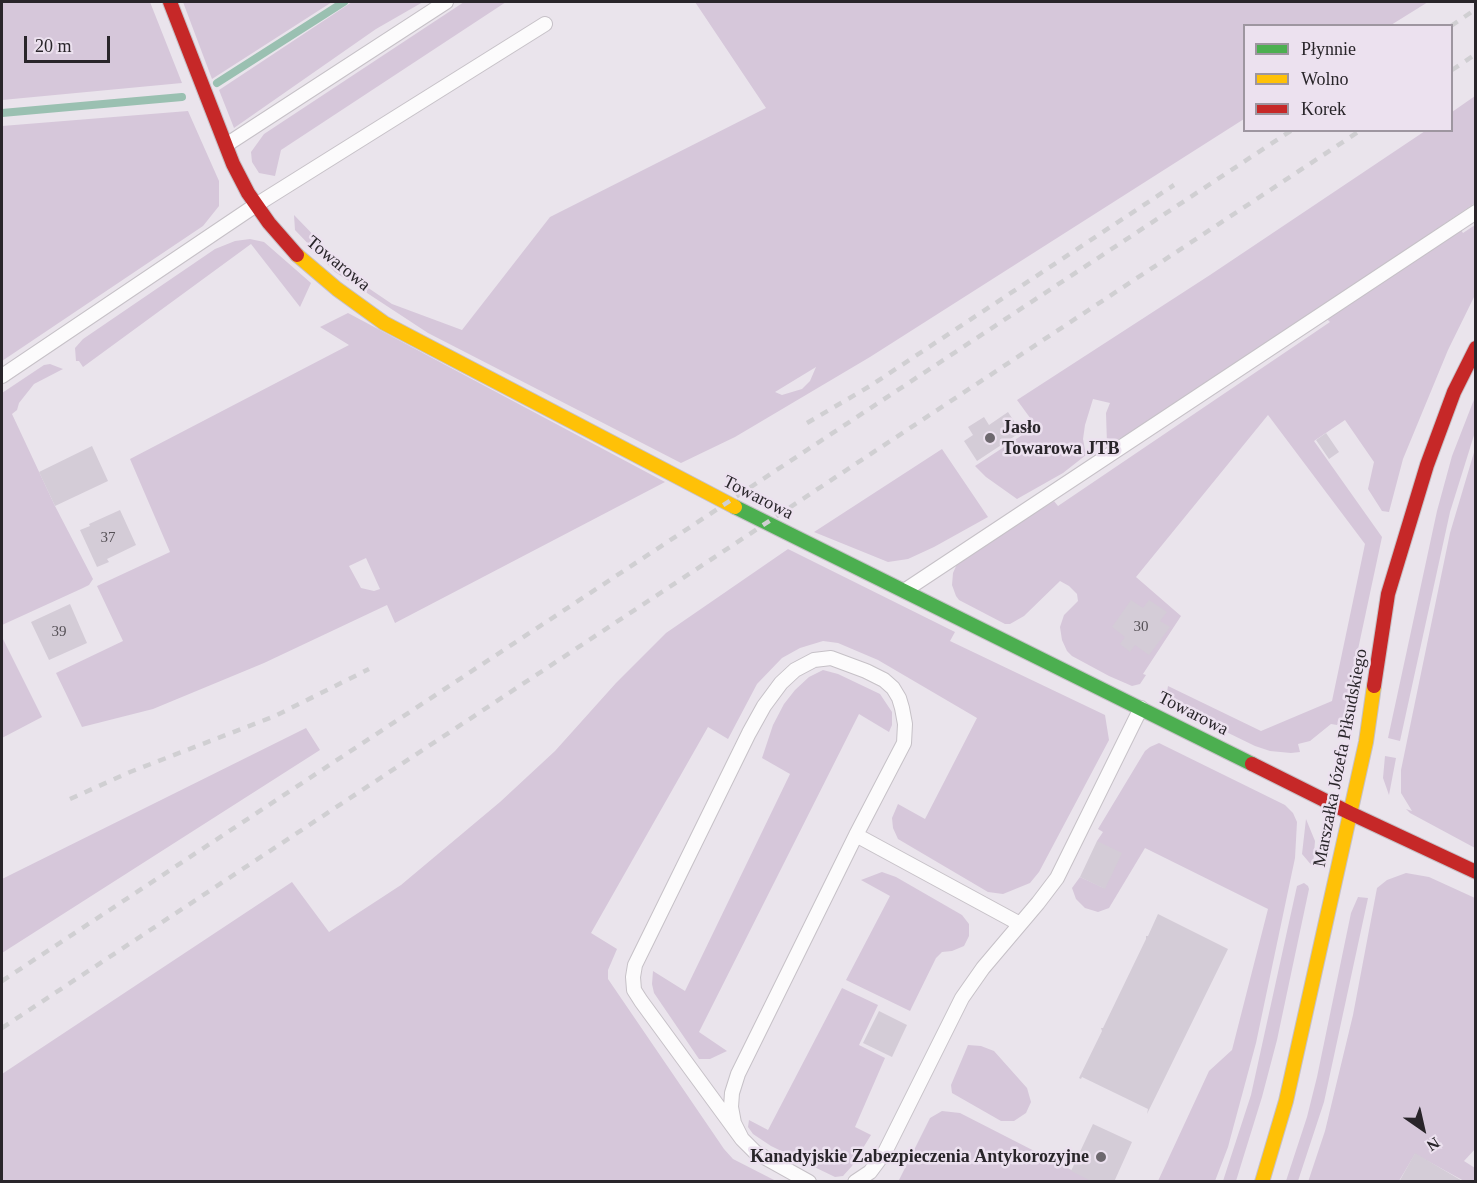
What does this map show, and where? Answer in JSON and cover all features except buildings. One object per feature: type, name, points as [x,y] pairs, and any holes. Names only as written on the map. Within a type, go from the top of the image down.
[{"type":"street","name":"Towarowa","points":[[170,2],[241,181],[256,206],[296,254],[384,323],[765,523],[1350,813],[1476,872]]},
{"type":"street","name":"Marszałka Józefa Piłsudskiego","points":[[1262,1182],[1289,1090],[1366,742],[1388,594],[1427,465],[1455,392],[1476,348]]},
{"type":"lane","points":[[226,145],[446,2]]},
{"type":"lane","points":[[2,376],[256,206],[545,24]]},
{"type":"lane","points":[[905,591],[1476,212]]},
{"type":"lane","points":[[742,1138],[734,1123],[731,1107],[732,1093],[738,1074],[904,743],[903,708],[893,688],[884,680],[848,663],[831,658],[814,660],[795,670],[781,683],[759,715],[635,965],[633,977],[634,990],[641,1001],[742,1138],[755,1152],[809,1182]]},
{"type":"lane","points":[[855,1182],[870,1172],[885,1152],[962,998],[982,968],[1057,878],[1141,708]]},
{"type":"lane","points":[[856,835],[1020,924]]},
{"type":"shaded area","points":[[2,2],[150,2],[182,83],[2,100]]},
{"type":"shaded area","points":[[183,2],[332,2],[212,79]]},
{"type":"shaded area","points":[[352,2],[423,2],[376,29],[234,128],[219,90]]},
{"type":"shaded area","points":[[464,2],[506,2],[281,150],[275,176],[259,173],[252,162],[251,152],[264,134]]},
{"type":"shaded area","points":[[695,2],[1428,2],[1393,24],[1243,24],[1243,120],[870,357],[735,437],[681,463],[428,333],[335,272],[295,230],[294,215],[358,281],[392,304],[462,330],[550,217],[766,108]],"holes":[[[816,367],[810,381],[802,389],[782,395],[775,392]]]},
{"type":"shaded area","points":[[1475,96],[1475,203],[1140,430],[1107,444],[1106,413],[1110,403],[1093,399],[1083,439],[1086,455],[1063,473],[1017,499],[986,477],[975,466],[1036,426],[1017,400],[1210,275],[1424,132],[1453,132],[1453,111]]},
{"type":"shaded area","points":[[188,111],[219,181],[219,206],[203,226],[2,361],[2,126]]},
{"type":"shaded area","points":[[1475,225],[1475,295],[1448,350],[1403,459],[1389,512],[1382,511],[1368,489],[1374,462],[1345,420],[1314,441],[1382,537],[1344,715],[1337,725],[1331,724],[1310,741],[1298,744],[1300,752],[1270,751],[1255,746],[1169,704],[1166,698],[1168,686],[1261,731],[1332,701],[1365,544],[1268,415],[1136,577],[1181,616],[1143,674],[1146,675],[1140,684],[1132,686],[1109,676],[1067,651],[1060,627],[1064,615],[1078,601],[1077,594],[1060,581],[1024,616],[1010,624],[1005,624],[959,600],[956,596],[952,585],[953,573],[963,558],[1054,501],[1058,506],[1330,322],[1327,319],[1461,230],[1463,233]]},
{"type":"shaded area","points":[[250,239],[264,242],[311,283],[300,307],[251,244],[83,367],[79,361],[76,361],[75,348],[83,339],[215,249],[235,241]]},
{"type":"shaded area","points":[[348,313],[665,482],[395,623],[387,605],[264,663],[153,709],[82,727],[56,673],[123,641],[97,586],[170,552],[130,459],[349,345],[320,327]],"holes":[[[366,558],[380,589],[374,591],[361,588],[349,566]]]},
{"type":"shaded area","points":[[50,364],[63,369],[34,384],[12,414],[55,506],[93,579],[89,585],[2,625],[2,393],[44,365]]},
{"type":"shaded area","points":[[1475,397],[1475,432],[1450,512],[1400,741],[1388,738],[1437,511],[1452,456]]},
{"type":"shaded area","points":[[942,449],[988,517],[908,559],[888,562],[814,532]]},
{"type":"shaded area","points":[[1475,449],[1475,848],[1406,809],[1412,811],[1401,793],[1401,770],[1450,533]]},
{"type":"shaded area","points":[[788,549],[955,632],[950,641],[1105,715],[1109,740],[1039,872],[1030,883],[1003,894],[988,892],[898,839],[892,818],[898,804],[925,819],[977,718],[878,660],[838,643],[823,641],[800,648],[782,658],[757,684],[728,739],[708,727],[591,933],[617,949],[608,970],[608,979],[724,1149],[733,1159],[776,1181],[2,1182],[2,1074],[292,882],[329,932],[401,885],[500,802],[555,751],[616,683],[666,633]]},
{"type":"shaded area","points":[[2,637],[42,717],[2,738]]},
{"type":"shaded area","points":[[823,670],[838,674],[880,694],[892,712],[892,725],[889,732],[859,714],[699,1032],[727,1051],[710,1059],[699,1059],[654,993],[653,971],[685,991],[790,774],[762,758],[773,725],[784,704],[795,690],[809,677]]},
{"type":"shaded area","points":[[306,728],[320,750],[2,953],[2,879]]},
{"type":"shaded area","points":[[1159,743],[1285,805],[1293,813],[1297,822],[1295,858],[1256,1043],[1228,1147],[1215,1181],[1158,1181],[1209,1071],[1232,1050],[1268,909],[1145,848],[1109,908],[1098,912],[1085,908],[1076,899],[1072,888],[1080,877],[1104,888],[1097,841],[1103,832],[1098,829],[1145,751]]},
{"type":"shaded area","points":[[1385,756],[1396,758],[1389,795],[1383,778]]},
{"type":"shaded area","points":[[1306,819],[1315,841],[1313,867],[1302,854]]},
{"type":"shaded area","points":[[882,872],[896,877],[962,915],[969,924],[969,936],[964,946],[942,952],[936,958],[910,1011],[846,980],[890,896],[861,880]]},
{"type":"shaded area","points":[[1406,873],[1429,877],[1475,898],[1476,1148],[1464,1161],[1475,1168],[1475,1181],[1464,1181],[1415,1154],[1399,1181],[1308,1182],[1325,1131],[1353,1015],[1377,888],[1387,880]]},
{"type":"shaded area","points":[[1304,883],[1309,889],[1277,1040],[1262,1097],[1236,1181],[1223,1181],[1251,1095],[1297,886]]},
{"type":"shaded area","points":[[1358,897],[1368,898],[1324,1102],[1298,1181],[1286,1181],[1307,1117],[1351,913]]},
{"type":"shaded area","points":[[842,988],[878,1005],[859,1045],[885,1058],[855,1127],[871,1135],[852,1166],[843,1176],[835,1177],[771,1146],[753,1134],[748,1127],[749,1120],[768,1130]]},
{"type":"shaded area","points":[[968,1045],[981,1046],[994,1051],[1027,1088],[1031,1102],[1026,1113],[1014,1121],[1001,1121],[952,1093],[951,1085]]},
{"type":"shaded area","points":[[942,1111],[960,1113],[1093,1181],[898,1182],[930,1118]]},
{"type":"waterway","points":[[217,83],[344,2]]},
{"type":"waterway","points":[[2,113],[182,97]]},
{"type":"railway","points":[[1453,25],[1476,9]]},
{"type":"railway","points":[[1453,69],[1476,54]]},
{"type":"railway","points":[[2,981],[1289,132]]},
{"type":"railway","points":[[2,1028],[1358,132]]},
{"type":"railway","points":[[807,423],[870,386],[1174,185]]},
{"type":"railway","points":[[70,799],[130,772],[275,716],[369,669]]},
{"type":"traffic: fast","points":[[735,507],[1252,764]]},
{"type":"traffic: slow","points":[[297,255],[337,289],[384,323],[735,507]]},
{"type":"traffic: slow","points":[[1262,1182],[1286,1101],[1366,742],[1374,686]]},
{"type":"traffic: jam","points":[[170,2],[233,164],[248,193],[269,223],[297,255]]},
{"type":"traffic: jam","points":[[1374,686],[1388,594],[1427,465],[1454,392],[1476,348]]},
{"type":"traffic: jam","points":[[1252,764],[1476,872]]},
{"type":"place","name":"Jasło Towarowa JTB","points":[[990,438]]},
{"type":"place","name":"Kanadyjskie Zabezpieczenia Antykorozyjne","points":[[1101,1157]]}]
